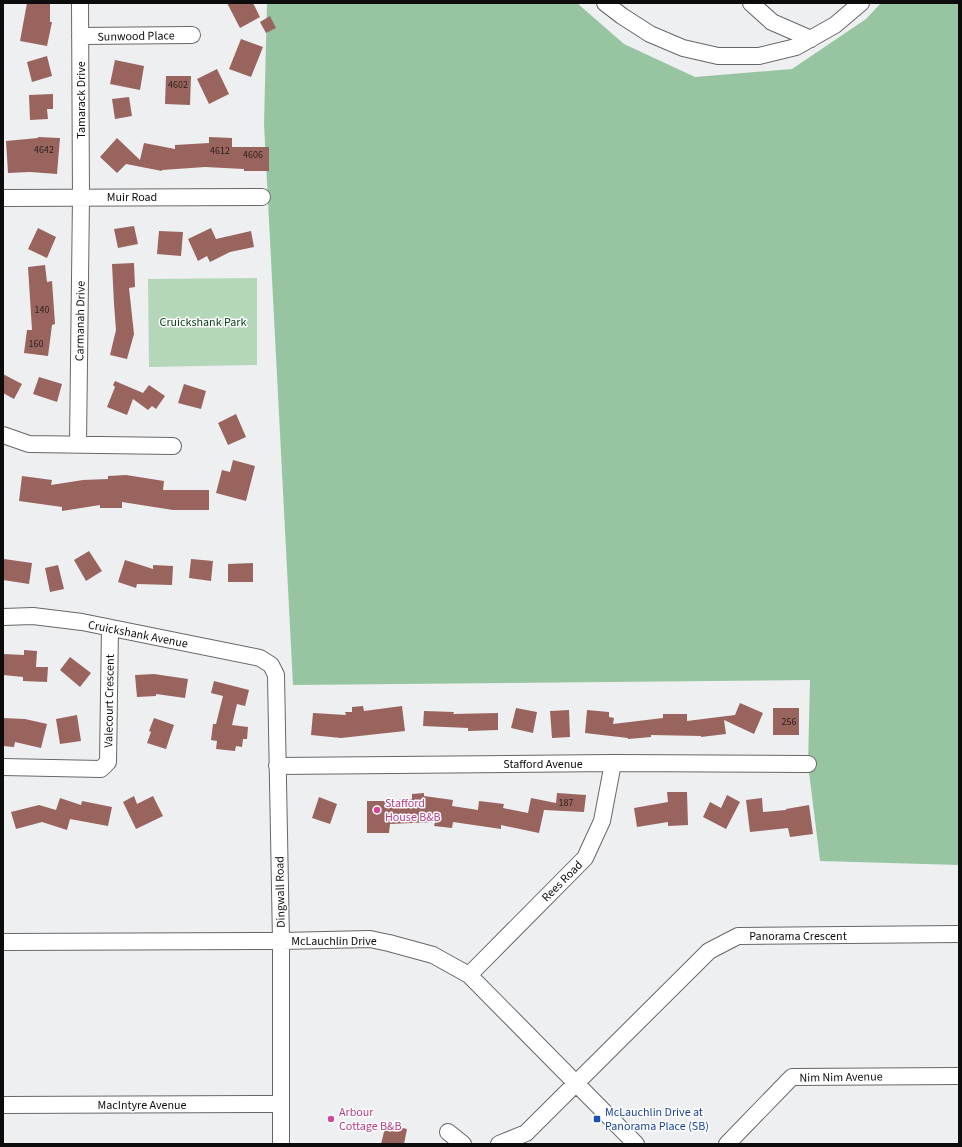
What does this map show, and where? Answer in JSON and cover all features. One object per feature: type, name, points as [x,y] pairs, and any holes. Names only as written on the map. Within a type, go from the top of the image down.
[{"type":"street","name":"Tamarack Drive","points":[[80,3],[81,197]]},
{"type":"street","points":[[605,3],[650,34],[683,48],[718,56],[760,56],[796,47],[835,25],[861,3]]},
{"type":"street","points":[[750,3],[772,22],[811,38]]},
{"type":"street","name":"Sunwood Place","points":[[80,36],[192,35]]},
{"type":"street","name":"Carmanah Drive","points":[[78,444],[81,197]]},
{"type":"street","name":"Muir Road","points":[[3,198],[262,197]]},
{"type":"street","points":[[3,435],[29,444],[173,446]]},
{"type":"street","name":"Cruickshank Avenue","points":[[3,617],[33,616],[82,622],[260,658],[271,665]]},
{"type":"street","name":"Valecourt Crescent","points":[[3,768],[101,769],[108,762],[110,628]]},
{"type":"street","name":"Dingwall Road","points":[[271,665],[276,675],[281,941],[281,1144]]},
{"type":"street","name":"Stafford Avenue","points":[[277,766],[613,763],[808,764]]},
{"type":"street","name":"Rees Road","points":[[469,975],[585,858],[602,821],[613,763]]},
{"type":"street","name":"Panorama Crescent","points":[[499,1144],[526,1133],[709,950],[738,936],[959,934]]},
{"type":"street","name":"McLauchlin Drive","points":[[3,942],[281,941],[370,939],[433,955],[469,975],[636,1144]]},
{"type":"street","name":"Nim Nim Avenue","points":[[726,1144],[792,1077],[959,1076]]},
{"type":"street","name":"MacIntyre Avenue","points":[[3,1105],[281,1104]]},
{"type":"street","points":[[448,1132],[463,1144]]},
{"type":"green space","points":[[267,3],[577,3],[624,44],[695,77],[792,69],[866,19],[881,3],[959,3],[959,865],[820,861],[808,764],[810,680],[293,685],[264,124]]},
{"type":"green space","name":"Cruickshank Park","points":[[257,278],[257,365],[149,367],[148,279]]},
{"type":"building","points":[[27,3],[50,3],[50,22],[52,22],[47,46],[20,41]]},
{"type":"building","points":[[227,3],[253,3],[260,17],[240,28]]},
{"type":"building","points":[[270,16],[276,28],[266,33],[260,22]]},
{"type":"building","points":[[241,39],[263,47],[251,77],[229,69]]},
{"type":"building","points":[[47,56],[52,76],[32,82],[27,62]]},
{"type":"building","points":[[115,60],[144,66],[140,90],[110,84]]},
{"type":"building","points":[[217,69],[229,94],[209,104],[197,79]]},
{"type":"building","points":[[166,76],[191,76],[190,105],[165,104]]},
{"type":"building","points":[[53,94],[53,109],[47,109],[48,119],[30,120],[29,95]]},
{"type":"building","points":[[129,97],[132,116],[115,119],[112,99]]},
{"type":"building","points":[[38,137],[60,138],[57,174],[30,172],[8,173],[6,141]]},
{"type":"building","points":[[209,137],[232,138],[232,147],[269,147],[269,171],[244,171],[244,169],[205,167],[162,171],[126,164],[117,173],[100,157],[117,138],[140,160],[144,143],[175,149],[175,145],[209,143]]},
{"type":"building","points":[[134,226],[138,244],[118,248],[114,229]]},
{"type":"building","points":[[38,228],[56,237],[47,258],[28,249]]},
{"type":"building","points":[[211,228],[216,239],[251,231],[254,247],[230,252],[210,262],[207,256],[198,261],[188,239]]},
{"type":"building","points":[[159,231],[183,232],[181,256],[157,254]]},
{"type":"building","points":[[134,263],[135,287],[129,288],[134,334],[127,359],[110,355],[116,330],[112,264]]},
{"type":"building","points":[[45,265],[47,282],[52,281],[55,324],[52,325],[48,356],[24,353],[27,330],[32,330],[28,267]]},
{"type":"building","points":[[3,374],[22,384],[14,399],[3,393]]},
{"type":"building","points":[[39,377],[62,384],[57,402],[33,394]]},
{"type":"building","points":[[115,381],[143,393],[149,385],[165,396],[156,409],[152,406],[148,410],[133,399],[127,415],[107,407],[115,387],[113,385]]},
{"type":"building","points":[[184,384],[206,391],[201,409],[178,403]]},
{"type":"building","points":[[236,414],[246,437],[228,445],[218,423]]},
{"type":"building","points":[[233,460],[255,466],[246,501],[216,493],[222,470],[230,472]]},
{"type":"building","points":[[126,475],[164,481],[163,490],[209,490],[209,510],[173,510],[122,502],[122,508],[100,508],[100,505],[62,511],[62,507],[19,501],[22,476],[52,480],[51,485],[83,480],[108,479],[108,476]]},
{"type":"building","points":[[89,551],[102,571],[86,581],[74,560]]},
{"type":"building","points":[[4,559],[32,563],[29,584],[3,580]]},
{"type":"building","points":[[191,559],[213,561],[211,581],[189,578]]},
{"type":"building","points":[[125,560],[153,569],[153,565],[173,566],[172,585],[137,584],[136,588],[118,582]]},
{"type":"building","points":[[253,563],[253,582],[228,582],[228,564]]},
{"type":"building","points":[[58,565],[64,589],[50,592],[45,568]]},
{"type":"building","points":[[24,650],[37,651],[36,667],[48,667],[47,682],[23,681],[23,677],[3,675],[3,654],[24,655]]},
{"type":"building","points":[[70,657],[91,673],[80,687],[60,670]]},
{"type":"building","points":[[154,674],[188,679],[185,698],[156,694],[156,696],[137,697],[135,675]]},
{"type":"building","points":[[214,681],[249,690],[245,706],[237,704],[232,725],[248,727],[247,739],[243,739],[242,747],[236,746],[235,751],[216,749],[217,741],[211,740],[213,724],[216,724],[223,696],[211,693]]},
{"type":"building","points":[[740,703],[763,713],[754,734],[724,720],[726,734],[701,737],[651,735],[651,737],[628,739],[585,733],[587,710],[609,712],[609,717],[614,718],[613,724],[663,718],[663,714],[687,714],[687,721],[735,715]]},
{"type":"building","points":[[363,706],[364,711],[402,706],[405,731],[341,738],[311,735],[313,713],[346,715],[345,712],[352,712],[352,707]]},
{"type":"building","points":[[516,708],[537,712],[533,733],[511,728]]},
{"type":"building","points":[[773,708],[799,708],[799,735],[773,735]]},
{"type":"building","points":[[569,710],[570,737],[552,738],[550,711]]},
{"type":"building","points":[[424,711],[454,712],[453,714],[498,713],[498,730],[468,731],[468,728],[423,726]]},
{"type":"building","points":[[77,715],[81,741],[60,744],[56,719]]},
{"type":"building","points":[[3,718],[25,719],[47,724],[41,748],[15,742],[14,747],[3,746]]},
{"type":"building","points":[[154,718],[174,725],[166,749],[147,743],[151,732],[149,731]]},
{"type":"building","points":[[667,792],[687,792],[688,825],[668,826],[668,822],[637,827],[634,808],[668,802]]},
{"type":"building","points":[[424,793],[424,796],[453,800],[452,806],[478,810],[479,801],[504,804],[503,808],[528,813],[531,798],[556,803],[557,793],[586,795],[584,812],[544,810],[539,833],[501,825],[501,829],[453,822],[452,828],[434,826],[435,822],[390,824],[389,833],[367,833],[367,801],[397,801],[412,799],[412,794]]},
{"type":"building","points":[[727,795],[740,802],[726,829],[703,817],[710,802],[721,808]]},
{"type":"building","points":[[134,796],[137,804],[153,796],[163,816],[136,829],[123,802]]},
{"type":"building","points":[[319,797],[337,804],[330,824],[312,818]]},
{"type":"building","points":[[60,798],[81,805],[82,801],[112,807],[108,826],[70,819],[67,830],[42,822],[16,829],[11,812],[39,805],[56,810]]},
{"type":"building","points":[[762,798],[763,812],[786,810],[809,805],[813,834],[790,837],[788,828],[750,832],[746,800]]},
{"type":"building","points":[[386,1124],[407,1129],[404,1144],[381,1144]]},
{"type":"place","name":"Stafford House B&B","points":[[377,810]]},
{"type":"place","name":"Arbour Cottage B&B","points":[[331,1119]]},
{"type":"place","name":"McLauchlin Drive at Panorama Place (SB)","points":[[597,1119]]}]
